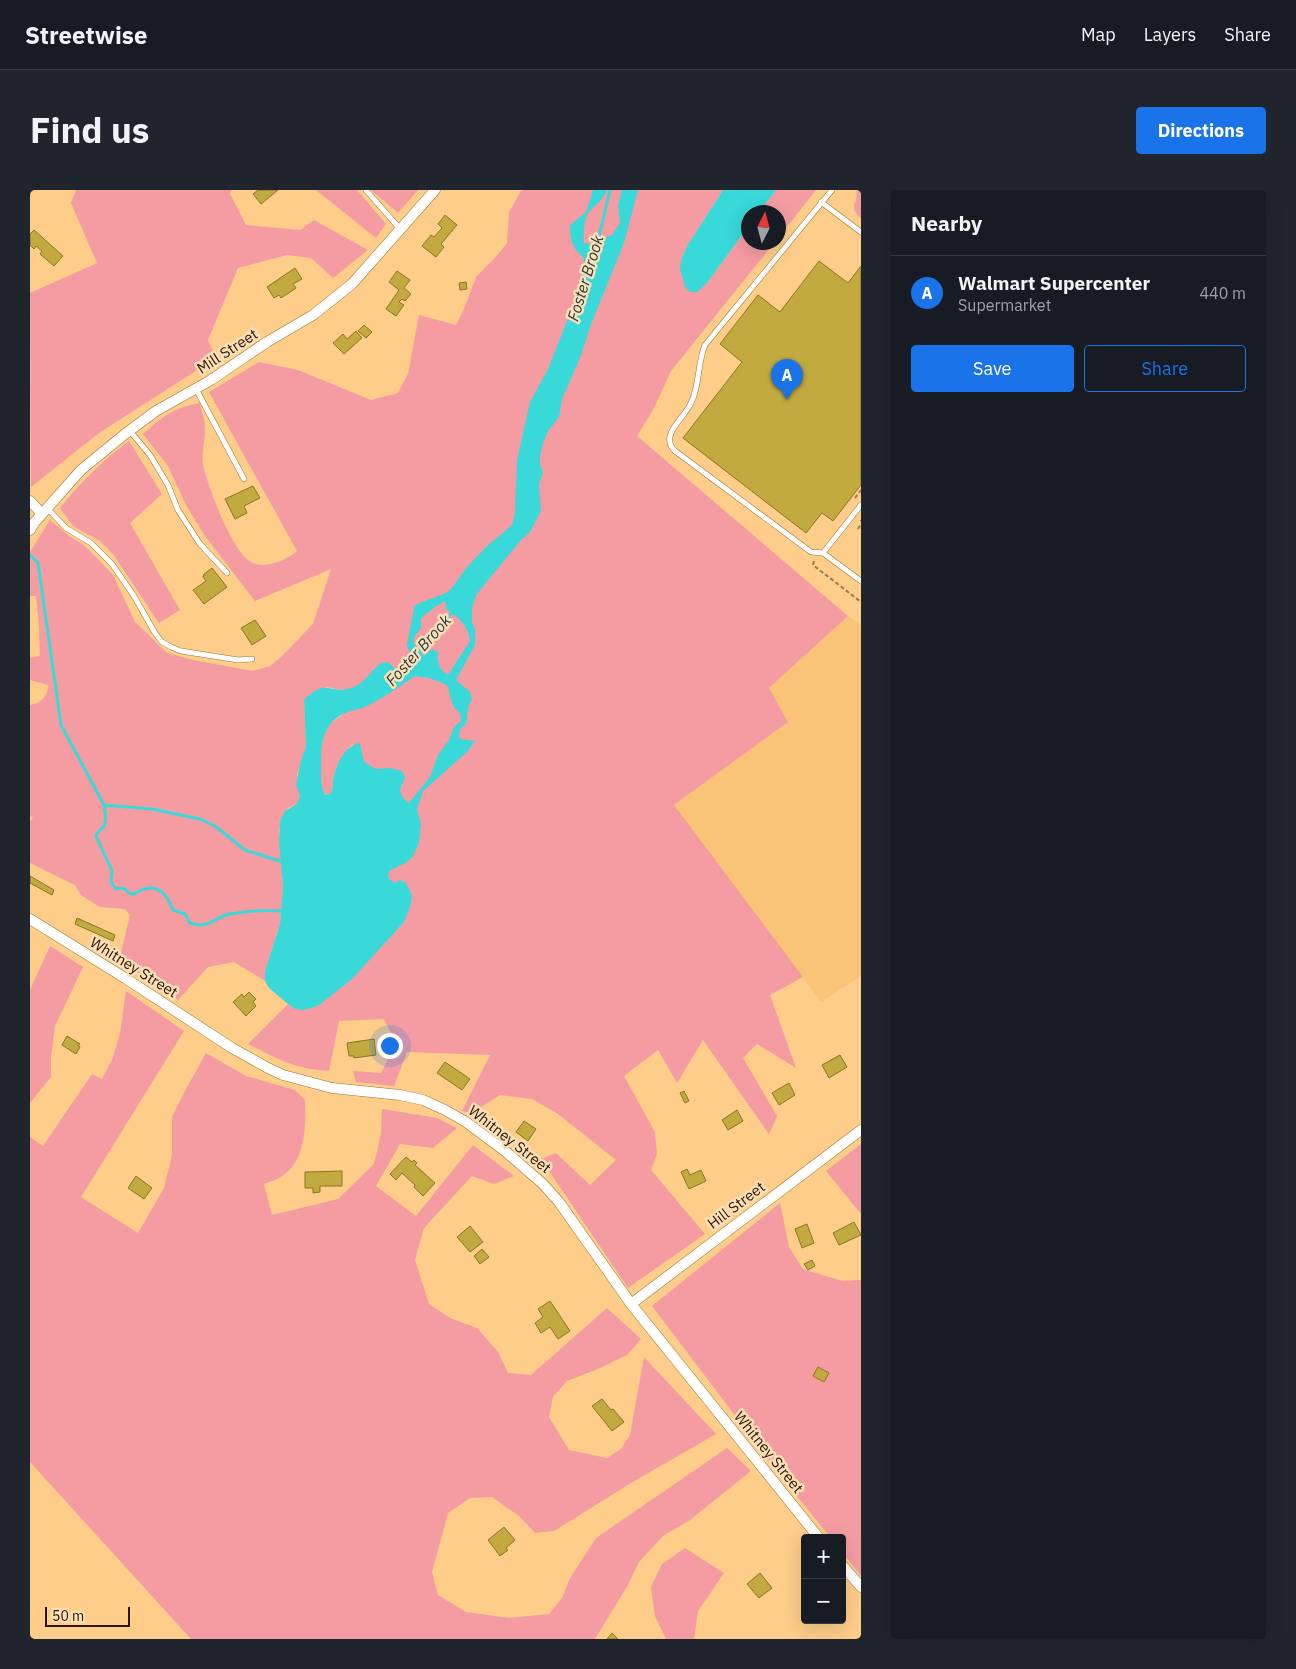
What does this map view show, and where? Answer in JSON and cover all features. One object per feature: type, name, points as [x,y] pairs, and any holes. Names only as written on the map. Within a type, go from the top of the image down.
[{"type":"street","name":"Mill Street","points":[[30,530],[44,511],[81,470],[130,430],[156,411],[313,315],[352,284],[435,190]]},
{"type":"street","points":[[30,501],[44,511]]},
{"type":"street","name":"Whitney Street","points":[[30,919],[232,1048],[283,1076],[332,1088],[400,1095],[423,1100],[466,1122],[505,1151],[543,1184],[559,1202],[630,1304],[817,1534]]},
{"type":"street","name":"Hill Street","points":[[630,1304],[861,1130]]},
{"type":"street","points":[[846,1570],[861,1587]]},
{"type":"lane","points":[[366,190],[401,229]]},
{"type":"lane","points":[[832,190],[705,345],[693,400],[671,433],[668,442],[675,451],[811,552],[824,554],[861,582]]},
{"type":"lane","points":[[822,202],[861,232]]},
{"type":"lane","points":[[196,388],[244,479]]},
{"type":"lane","points":[[130,430],[150,455],[164,477],[178,510],[200,544],[227,574]]},
{"type":"lane","points":[[824,554],[861,505]]},
{"type":"lane","points":[[44,511],[66,528],[91,543],[112,564],[162,642],[171,648],[181,651],[238,660],[252,659]]},
{"type":"path","points":[[858,529],[861,524]]},
{"type":"path","points":[[814,561],[813,565],[861,602]]},
{"type":"shaded area","points":[[76,190],[231,190],[230,194],[246,225],[300,230],[314,220],[368,250],[333,278],[311,258],[287,255],[238,268],[208,340],[216,358],[99,433],[31,487],[30,293],[97,263],[71,203]]},
{"type":"shaded area","points":[[316,190],[357,190],[386,224],[376,238]]},
{"type":"shaded area","points":[[371,190],[418,190],[398,213]]},
{"type":"shaded area","points":[[723,190],[687,246],[681,260],[707,283],[741,237],[741,250],[768,250],[671,371],[653,410],[637,436],[848,616],[769,688],[788,722],[674,805],[803,977],[770,995],[796,1068],[757,1044],[743,1058],[777,1116],[769,1134],[703,1040],[677,1083],[658,1050],[624,1076],[655,1132],[657,1154],[651,1170],[705,1234],[628,1288],[541,1159],[556,1153],[590,1185],[616,1160],[558,1114],[532,1099],[500,1095],[472,1113],[462,1111],[490,1055],[407,1052],[394,1086],[356,1082],[353,1071],[381,1073],[396,1043],[384,1019],[339,1021],[329,1071],[296,1066],[248,1044],[288,1004],[295,1009],[318,1006],[374,954],[404,922],[386,884],[401,796],[399,790],[403,785],[366,769],[353,744],[337,766],[330,794],[325,795],[321,781],[320,762],[326,729],[345,711],[353,688],[342,690],[326,687],[304,700],[306,747],[297,775],[300,795],[297,804],[288,808],[279,829],[283,885],[280,924],[265,971],[265,981],[234,962],[208,967],[178,1000],[119,961],[130,915],[125,909],[100,907],[81,895],[75,885],[30,863],[30,822],[33,817],[30,816],[30,705],[43,699],[47,693],[48,685],[30,680],[30,658],[40,656],[36,596],[30,596],[30,552],[50,520],[69,536],[85,546],[113,575],[135,622],[167,653],[193,660],[253,671],[270,666],[313,624],[331,569],[255,601],[205,536],[186,505],[168,466],[143,434],[168,414],[200,403],[205,425],[203,464],[205,474],[221,517],[236,545],[251,562],[262,565],[281,561],[293,554],[297,551],[209,392],[259,362],[298,370],[371,400],[398,393],[408,374],[419,315],[456,325],[476,277],[507,243],[509,212],[521,191]]},
{"type":"shaded area","points":[[776,190],[816,190],[786,228],[786,205],[764,205]]},
{"type":"shaded area","points":[[857,190],[861,190],[861,219],[854,210]]},
{"type":"shaded area","points":[[129,441],[162,494],[130,523],[180,610],[159,623],[113,554],[100,541],[73,526],[60,508],[92,472]]},
{"type":"shaded area","points":[[848,616],[861,625],[861,976],[821,1002],[674,805],[788,722],[769,688]]},
{"type":"shaded area","points":[[50,946],[83,967],[55,1026],[51,1057],[51,1077],[30,1103],[30,990]]},
{"type":"shaded area","points":[[126,991],[184,1031],[81,1197],[138,1233],[164,1188],[172,1155],[172,1117],[206,1053],[246,1076],[295,1090],[305,1100],[303,1144],[295,1163],[277,1179],[264,1184],[272,1215],[338,1199],[374,1164],[381,1134],[382,1109],[437,1118],[457,1128],[433,1148],[400,1144],[376,1186],[416,1216],[473,1145],[514,1176],[494,1184],[472,1176],[424,1228],[415,1260],[429,1304],[450,1318],[477,1328],[498,1352],[508,1373],[531,1375],[607,1308],[641,1339],[627,1355],[567,1381],[553,1397],[549,1417],[569,1450],[607,1458],[621,1449],[630,1435],[644,1357],[716,1434],[631,1483],[554,1531],[535,1533],[519,1516],[492,1497],[470,1498],[448,1513],[432,1572],[438,1595],[466,1612],[509,1618],[549,1614],[562,1598],[570,1578],[596,1538],[727,1448],[751,1471],[690,1520],[663,1536],[639,1562],[628,1585],[595,1639],[191,1639],[30,1462],[30,1137],[43,1146],[92,1074],[102,1079],[112,1060],[120,1034]]},
{"type":"shaded area","points":[[861,1144],[861,1214],[826,1171]]},
{"type":"shaded area","points":[[780,1203],[789,1247],[803,1269],[842,1281],[861,1280],[861,1576],[846,1557],[846,1534],[828,1534],[787,1484],[652,1306]]},
{"type":"shaded area","points":[[685,1548],[724,1573],[698,1611],[694,1639],[666,1639],[655,1616],[651,1587],[662,1564]]},
{"type":"water","points":[[593,190],[607,190],[586,218],[584,243],[589,244],[612,235],[620,223],[618,205],[622,190],[638,190],[624,243],[590,327],[580,358],[562,399],[559,417],[548,431],[543,443],[540,464],[543,473],[539,484],[541,511],[530,532],[521,540],[476,595],[472,608],[475,645],[456,680],[470,692],[472,700],[468,709],[466,724],[460,729],[459,737],[475,741],[467,752],[423,791],[417,810],[421,824],[419,843],[413,856],[407,862],[389,871],[388,878],[395,883],[400,880],[406,883],[412,895],[411,904],[404,922],[352,979],[318,1006],[303,1010],[295,1009],[269,988],[265,981],[265,971],[280,924],[283,885],[279,842],[280,821],[285,811],[297,804],[300,795],[296,785],[301,760],[306,747],[304,700],[318,689],[343,690],[356,686],[364,681],[381,663],[388,662],[394,668],[414,667],[407,645],[414,607],[451,589],[467,567],[486,547],[512,525],[515,513],[517,460],[530,402],[548,369],[569,316],[583,270],[584,258],[572,244],[570,225],[586,212]],"holes":[[[445,601],[446,609],[465,626],[470,641],[448,675],[439,665],[438,652],[432,649],[424,656],[413,642],[421,628],[421,618]],[[415,676],[429,678],[447,685],[454,708],[460,713],[461,721],[454,727],[449,740],[438,755],[430,777],[409,803],[400,791],[405,777],[402,771],[390,768],[376,769],[364,762],[360,743],[350,747],[343,755],[333,778],[331,792],[325,795],[321,778],[321,753],[325,733],[332,722],[346,713],[372,704]]]},
{"type":"water","points":[[723,190],[776,190],[764,205],[741,205],[741,237],[707,283],[697,292],[690,292],[685,287],[680,269],[681,260],[687,246]]},
{"type":"building","points":[[258,190],[278,190],[261,204],[253,194]]},
{"type":"building","points":[[445,215],[457,225],[441,244],[444,247],[436,257],[422,246],[431,235],[434,237],[442,228],[438,224]]},
{"type":"building","points":[[34,230],[63,256],[54,266],[40,254],[42,251],[36,246],[34,249],[30,245],[30,234]]},
{"type":"building","points":[[819,261],[848,283],[861,266],[861,485],[833,521],[822,513],[806,533],[683,438],[742,362],[720,344],[758,295],[780,312]]},
{"type":"building","points":[[295,268],[302,279],[293,284],[296,288],[281,298],[279,295],[274,298],[267,287]]},
{"type":"building","points":[[397,271],[410,280],[404,288],[411,294],[405,301],[402,299],[399,302],[404,305],[396,316],[386,309],[399,290],[389,282]]},
{"type":"building","points":[[466,282],[467,289],[460,290],[459,283]]},
{"type":"building","points":[[364,325],[372,332],[366,338],[358,331]]},
{"type":"building","points":[[356,331],[362,338],[344,354],[333,343],[343,334],[347,339]]},
{"type":"building","points":[[253,486],[260,498],[244,506],[247,513],[235,519],[225,499]]},
{"type":"building","points":[[212,568],[227,587],[204,604],[193,590],[206,581],[203,577],[204,574]]},
{"type":"building","points":[[255,620],[266,636],[252,645],[241,628]]},
{"type":"building","points":[[30,876],[54,890],[52,895],[30,883]]},
{"type":"building","points":[[77,918],[115,935],[113,941],[75,924]]},
{"type":"building","points":[[249,992],[256,999],[253,1002],[256,1006],[246,1016],[233,1002],[242,994],[244,997]]},
{"type":"building","points":[[67,1036],[80,1044],[76,1054],[62,1045]]},
{"type":"building","points":[[374,1039],[376,1055],[354,1058],[354,1056],[349,1056],[347,1043]]},
{"type":"building","points":[[840,1055],[847,1067],[829,1078],[822,1065]]},
{"type":"building","points":[[445,1062],[470,1079],[462,1090],[437,1073]]},
{"type":"building","points":[[789,1083],[795,1095],[779,1105],[772,1093]]},
{"type":"building","points":[[684,1091],[689,1101],[685,1103],[680,1093]]},
{"type":"building","points":[[737,1110],[743,1121],[728,1130],[722,1120]]},
{"type":"building","points":[[524,1121],[536,1129],[528,1141],[516,1132]]},
{"type":"building","points":[[406,1157],[412,1162],[414,1160],[417,1163],[415,1165],[435,1183],[423,1196],[414,1187],[415,1185],[402,1173],[396,1180],[390,1174]]},
{"type":"building","points":[[687,1169],[690,1175],[701,1170],[706,1181],[689,1189],[681,1172]]},
{"type":"building","points":[[342,1171],[342,1186],[320,1186],[320,1192],[313,1193],[313,1188],[305,1188],[305,1172]]},
{"type":"building","points":[[136,1176],[152,1188],[144,1199],[128,1188]]},
{"type":"building","points":[[854,1222],[861,1235],[839,1245],[833,1233]]},
{"type":"building","points":[[807,1224],[814,1243],[802,1248],[795,1229]]},
{"type":"building","points":[[470,1226],[483,1242],[470,1252],[457,1237]]},
{"type":"building","points":[[482,1249],[489,1257],[480,1264],[474,1256]]},
{"type":"building","points":[[812,1260],[815,1266],[808,1270],[804,1264]]},
{"type":"building","points":[[550,1301],[570,1331],[558,1339],[550,1327],[541,1333],[535,1323],[543,1317],[538,1309]]},
{"type":"building","points":[[818,1367],[829,1373],[824,1382],[813,1376]]},
{"type":"building","points":[[602,1399],[624,1422],[612,1431],[592,1406]]},
{"type":"building","points":[[504,1527],[515,1540],[506,1548],[508,1550],[500,1556],[488,1540]]},
{"type":"building","points":[[760,1573],[772,1588],[759,1598],[747,1584]]},
{"type":"building","points":[[612,1633],[618,1639],[607,1639]]},
{"type":"waterway","name":"Foster Brook","points":[[597,245],[610,190]]},
{"type":"waterway","name":"Foster Brook","points":[[30,555],[38,563],[61,725],[104,805],[152,809],[200,819],[215,826],[245,850],[283,862]]},
{"type":"waterway","name":"Foster Brook","points":[[417,653],[454,610]]},
{"type":"waterway","name":"Foster Brook","points":[[402,670],[413,658]]},
{"type":"waterway","points":[[104,805],[105,824],[96,836],[112,871],[111,882],[116,889],[123,888],[133,894],[144,889],[155,888],[163,893],[173,910],[185,914],[190,923],[197,925],[207,924],[230,914],[255,911],[281,911]]},
{"type":"place","name":"Walmart Supercenter","points":[[787,400]]}]
